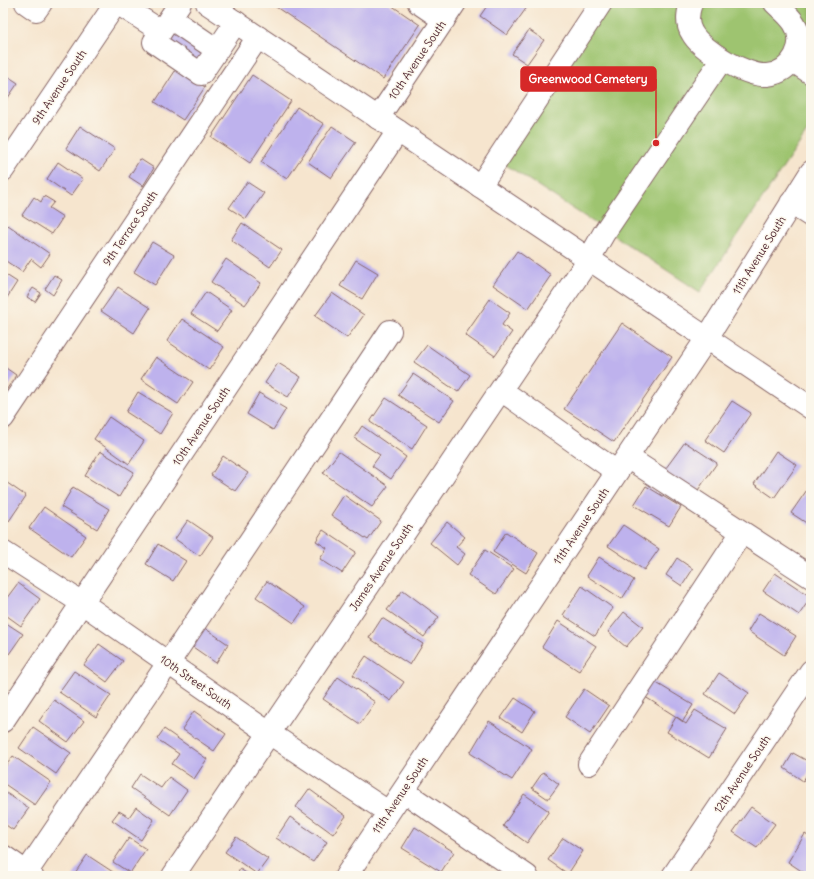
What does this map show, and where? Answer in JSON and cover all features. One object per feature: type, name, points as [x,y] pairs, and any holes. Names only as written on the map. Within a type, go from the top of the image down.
[{"type":"street","points":[[26,3],[36,10],[41,3]]},
{"type":"street","points":[[116,3],[170,17],[217,50]]},
{"type":"street","name":"9th Avenue South","points":[[3,170],[116,3]]},
{"type":"street","points":[[207,3],[811,408]]},
{"type":"street","points":[[419,3],[449,12]]},
{"type":"street","points":[[480,186],[601,3]]},
{"type":"street","points":[[691,3],[688,10],[688,19],[692,33],[698,40],[722,59],[757,75],[773,74],[787,67],[796,55],[799,39],[794,23],[775,3]]},
{"type":"street","name":"10th Avenue South","points":[[378,118],[449,12]]},
{"type":"street","points":[[170,17],[154,42],[201,74],[236,22]]},
{"type":"street","name":"9th Terrace South","points":[[3,418],[258,37]]},
{"type":"street","name":"James Avenue South","points":[[173,876],[722,59]]},
{"type":"street","points":[[793,61],[811,73]]},
{"type":"street","name":"10th Avenue South","points":[[3,722],[398,131]]},
{"type":"street","name":"11th Avenue South","points":[[346,876],[707,338],[811,172]]},
{"type":"street","points":[[791,203],[811,216]]},
{"type":"street","points":[[3,856],[27,875],[390,331]]},
{"type":"street","points":[[501,390],[622,465],[742,532],[811,577]]},
{"type":"street","points":[[589,764],[742,532]]},
{"type":"street","name":"10th Street South","points":[[3,552],[82,603],[269,733],[388,812]]},
{"type":"street","name":"12th Avenue South","points":[[673,876],[811,672]]},
{"type":"street","points":[[403,791],[524,875]]},
{"type":"green space","points":[[606,3],[811,3],[811,126],[700,292],[500,161]]},
{"type":"building","points":[[270,3],[388,3],[420,25],[383,79]]},
{"type":"building","points":[[489,3],[530,3],[507,35],[480,16]]},
{"type":"building","points":[[174,25],[210,49],[198,66],[163,41]]},
{"type":"building","points":[[529,30],[544,40],[527,64],[512,54]]},
{"type":"building","points":[[177,68],[205,87],[183,120],[155,102]]},
{"type":"building","points":[[3,73],[18,83],[3,105]]},
{"type":"building","points":[[252,75],[291,101],[250,163],[211,137]]},
{"type":"building","points":[[297,107],[324,124],[287,179],[261,162]]},
{"type":"building","points":[[80,126],[115,149],[100,171],[66,148]]},
{"type":"building","points":[[332,126],[356,142],[331,178],[308,162]]},
{"type":"building","points":[[140,159],[154,168],[143,186],[129,177]]},
{"type":"building","points":[[58,162],[83,179],[71,196],[47,179]]},
{"type":"building","points":[[247,182],[264,193],[246,219],[229,208]]},
{"type":"building","points":[[44,196],[54,202],[49,208],[63,217],[52,234],[22,215],[34,197],[41,202]]},
{"type":"building","points":[[242,223],[282,250],[270,267],[231,240]]},
{"type":"building","points":[[8,225],[50,254],[41,267],[31,259],[22,272],[3,259],[3,231]]},
{"type":"building","points":[[152,242],[174,255],[155,285],[134,272]]},
{"type":"building","points":[[517,251],[551,275],[528,309],[493,285]]},
{"type":"building","points":[[226,259],[261,283],[245,305],[211,282]]},
{"type":"building","points":[[356,260],[378,273],[362,299],[340,286]]},
{"type":"building","points":[[3,273],[17,282],[3,304]]},
{"type":"building","points":[[54,275],[62,280],[53,295],[45,289]]},
{"type":"building","points":[[118,287],[150,308],[134,333],[101,311]]},
{"type":"building","points":[[33,288],[41,293],[35,302],[27,297]]},
{"type":"building","points":[[206,292],[232,310],[217,331],[191,314]]},
{"type":"building","points":[[332,293],[364,315],[347,338],[315,316]]},
{"type":"building","points":[[490,299],[510,313],[502,325],[512,332],[495,356],[465,335]]},
{"type":"building","points":[[182,319],[224,347],[209,370],[167,341]]},
{"type":"building","points":[[622,323],[672,357],[614,442],[564,409]]},
{"type":"building","points":[[427,345],[470,375],[458,392],[414,362]]},
{"type":"building","points":[[156,357],[193,382],[178,404],[141,379]]},
{"type":"building","points":[[278,363],[301,377],[288,397],[265,383]]},
{"type":"building","points":[[3,366],[16,375],[5,392],[3,390]]},
{"type":"building","points":[[413,374],[454,401],[439,422],[398,395]]},
{"type":"building","points":[[138,392],[173,413],[160,434],[126,412]]},
{"type":"building","points":[[259,393],[286,409],[273,430],[247,414]]},
{"type":"building","points":[[386,398],[427,425],[412,449],[370,422]]},
{"type":"building","points":[[732,401],[751,413],[724,453],[705,440]]},
{"type":"building","points":[[109,417],[144,441],[129,464],[94,439]]},
{"type":"building","points":[[362,426],[406,457],[391,479],[372,466],[380,455],[354,438]]},
{"type":"building","points":[[685,442],[717,463],[696,493],[663,472]]},
{"type":"building","points":[[100,451],[134,472],[119,497],[85,476]]},
{"type":"building","points":[[776,451],[797,465],[774,498],[754,484]]},
{"type":"building","points":[[339,452],[388,486],[372,507],[323,473]]},
{"type":"building","points":[[223,456],[248,473],[235,491],[211,475]]},
{"type":"building","points":[[3,480],[26,496],[9,521],[3,516]]},
{"type":"building","points":[[811,484],[811,526],[791,513]]},
{"type":"building","points":[[646,486],[681,507],[669,526],[634,505]]},
{"type":"building","points":[[73,487],[109,509],[97,529],[61,507]]},
{"type":"building","points":[[344,495],[381,521],[368,540],[331,515]]},
{"type":"building","points":[[44,507],[86,536],[71,557],[29,528]]},
{"type":"building","points":[[188,520],[213,537],[200,556],[175,539]]},
{"type":"building","points":[[447,522],[465,537],[456,547],[465,554],[457,565],[430,543]]},
{"type":"building","points":[[623,525],[659,549],[644,570],[608,546]]},
{"type":"building","points":[[323,530],[356,552],[342,573],[320,559],[327,548],[316,541]]},
{"type":"building","points":[[506,532],[538,553],[526,573],[493,552]]},
{"type":"building","points":[[158,544],[186,561],[173,581],[146,564]]},
{"type":"building","points":[[485,550],[514,569],[496,594],[468,575]]},
{"type":"building","points":[[599,557],[634,580],[622,599],[587,576]]},
{"type":"building","points":[[677,558],[693,569],[682,586],[666,575]]},
{"type":"building","points":[[775,573],[811,597],[799,615],[763,591]]},
{"type":"building","points":[[267,581],[305,607],[294,623],[256,597]]},
{"type":"building","points":[[18,583],[40,599],[21,626],[3,613],[3,603]]},
{"type":"building","points":[[582,586],[613,608],[595,636],[563,615]]},
{"type":"building","points":[[403,590],[439,617],[424,637],[387,610]]},
{"type":"building","points":[[624,612],[643,627],[626,647],[608,632]]},
{"type":"building","points":[[759,613],[796,636],[784,655],[748,631]]},
{"type":"building","points":[[382,618],[423,644],[410,665],[369,638]]},
{"type":"building","points":[[3,621],[23,634],[9,654],[3,651]]},
{"type":"building","points":[[558,621],[596,646],[579,671],[542,647]]},
{"type":"building","points":[[203,627],[228,644],[216,663],[190,645]]},
{"type":"building","points":[[99,644],[123,661],[107,682],[84,665]]},
{"type":"building","points":[[366,656],[404,682],[391,701],[353,675]]},
{"type":"building","points":[[74,671],[111,695],[96,717],[59,692]]},
{"type":"building","points":[[719,673],[749,693],[735,714],[705,694]]},
{"type":"building","points":[[338,677],[375,702],[360,724],[323,699]]},
{"type":"building","points":[[648,678],[693,705],[683,721],[639,693]]},
{"type":"building","points":[[584,689],[609,706],[590,734],[565,717]]},
{"type":"building","points":[[515,698],[535,711],[522,732],[501,718]]},
{"type":"building","points":[[54,700],[84,721],[68,742],[39,721]]},
{"type":"building","points":[[695,710],[727,729],[709,758],[667,732],[676,717],[686,724]]},
{"type":"building","points":[[194,711],[226,734],[214,751],[182,729]]},
{"type":"building","points":[[489,721],[532,749],[512,780],[470,753]]},
{"type":"building","points":[[33,727],[71,753],[56,774],[19,748]]},
{"type":"building","points":[[164,729],[207,759],[194,779],[172,764],[179,754],[157,739]]},
{"type":"building","points":[[793,753],[811,763],[811,768],[803,781],[784,768]]},
{"type":"building","points":[[13,756],[51,782],[35,805],[3,783],[3,770]]},
{"type":"building","points":[[543,772],[559,784],[548,799],[532,788]]},
{"type":"building","points":[[140,774],[161,788],[169,777],[187,790],[170,815],[131,788]]},
{"type":"building","points":[[309,789],[346,816],[333,834],[296,807]]},
{"type":"building","points":[[3,791],[29,808],[13,830],[3,823]]},
{"type":"building","points":[[524,794],[549,811],[527,843],[503,826]]},
{"type":"building","points":[[136,807],[154,820],[141,840],[112,820],[119,811],[129,817]]},
{"type":"building","points":[[751,807],[775,824],[757,848],[733,832]]},
{"type":"building","points":[[290,817],[327,842],[313,862],[276,838]]},
{"type":"building","points":[[415,827],[454,852],[441,872],[402,848]]},
{"type":"building","points":[[805,834],[811,838],[811,876],[788,862]]},
{"type":"building","points":[[236,837],[268,859],[257,874],[225,852]]},
{"type":"building","points":[[129,838],[146,849],[130,873],[113,862]]},
{"type":"building","points":[[563,838],[583,851],[568,874],[548,860]]},
{"type":"building","points":[[87,855],[119,876],[73,876]]},
{"type":"building","points":[[240,869],[251,876],[236,876]]},
{"type":"place","name":"Greenwood Cemetery","points":[[656,143]]}]
